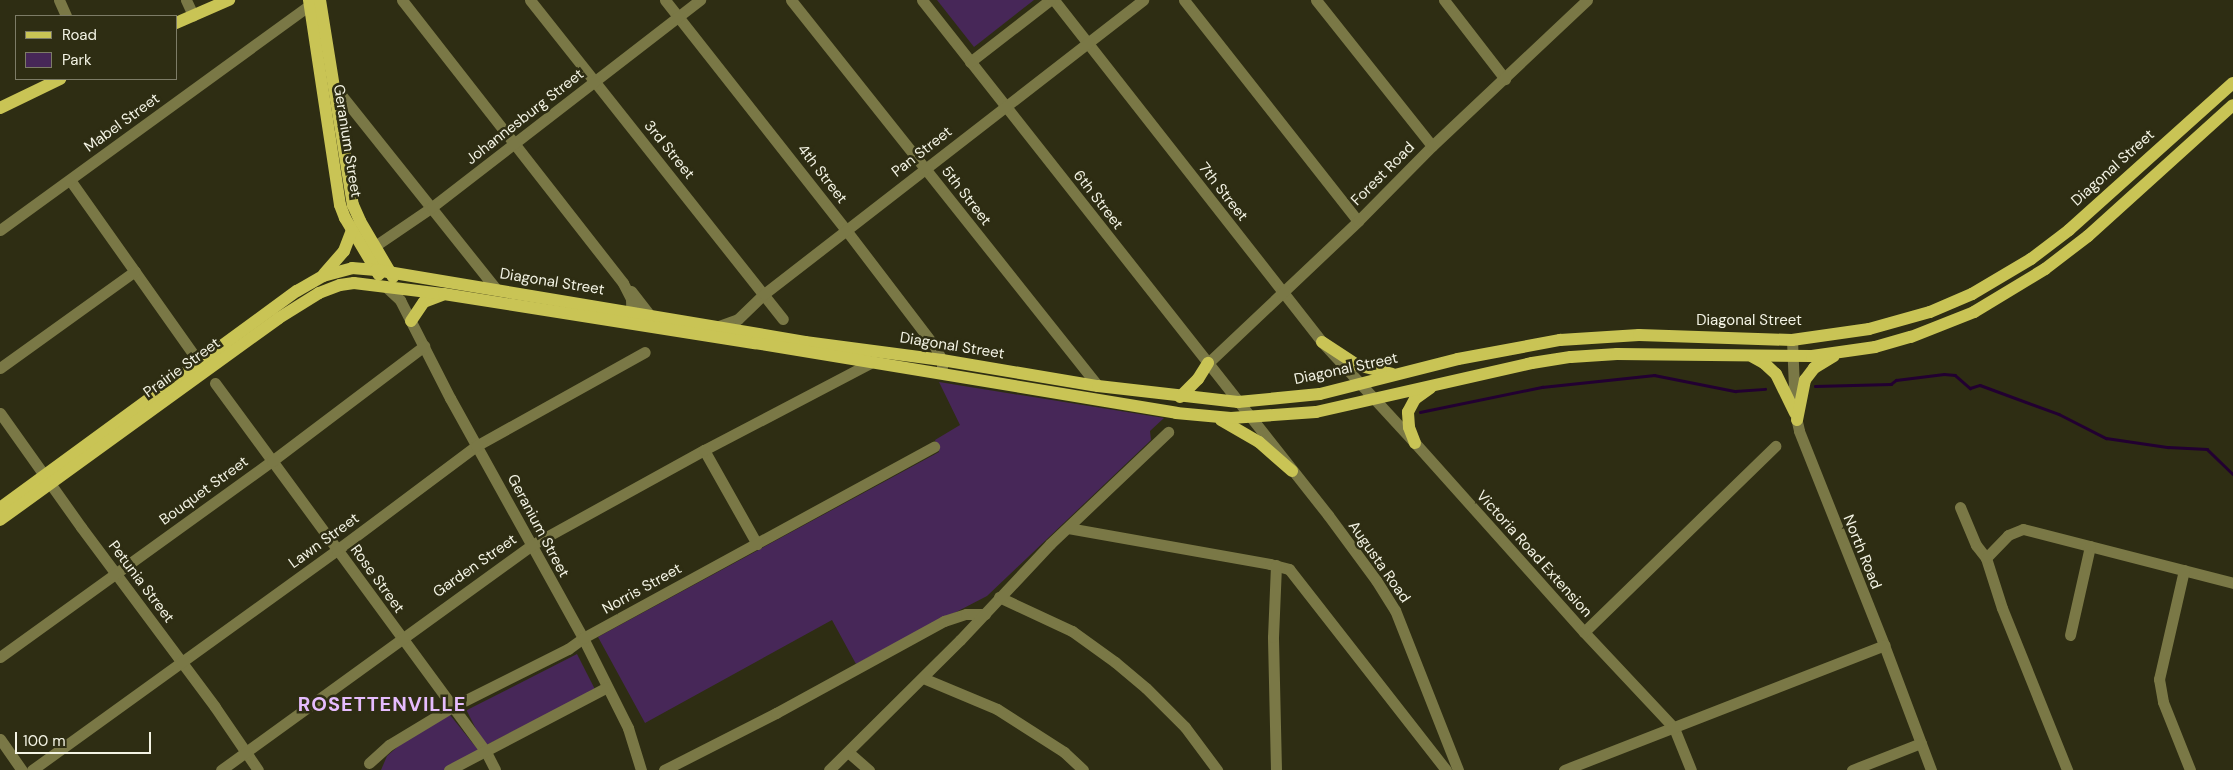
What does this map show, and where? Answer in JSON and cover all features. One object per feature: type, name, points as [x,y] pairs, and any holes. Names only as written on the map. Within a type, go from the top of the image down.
[{"type":"main road","points":[[178,22],[229,0]]},
{"type":"main road","name":"Geranium Street","points":[[313,2],[334,86],[353,205],[376,270],[385,286]]},
{"type":"main road","name":"Geranium Street","points":[[313,2],[337,189],[345,218],[352,230],[390,272],[400,294]]},
{"type":"main road","points":[[0,108],[58,80]]},
{"type":"main road","name":"Diagonal Street","points":[[390,272],[632,311],[805,342],[942,360],[1098,386],[1180,397],[1238,402],[1320,394],[1492,351],[1560,340],[1639,335],[1792,340],[1869,329],[1930,312],[1972,294],[2007,274],[2051,244],[2233,83]]},
{"type":"main road","name":"Diagonal Street","points":[[400,294],[444,294],[1215,418],[1251,418],[1316,412],[1532,363],[1586,356],[1793,357],[1838,353],[1893,342],[1974,312],[2020,286],[2068,253],[2233,105]]},
{"type":"main road","points":[[323,276],[344,251],[352,230]]},
{"type":"main road","name":"Prairie Street","points":[[0,508],[47,478],[202,366],[289,296],[323,276],[347,269],[390,272]]},
{"type":"main road","name":"Prairie Street","points":[[202,366],[319,293],[340,285],[354,283],[385,286],[400,294]]},
{"type":"main road","points":[[412,321],[424,302],[444,294]]},
{"type":"main road","points":[[1322,342],[1357,365],[1377,372],[1399,374]]},
{"type":"main road","points":[[1796,416],[1805,380],[1814,368],[1838,353]]},
{"type":"main road","points":[[1752,356],[1764,362],[1776,374],[1796,416]]},
{"type":"main road","points":[[1180,397],[1198,379],[1208,363]]},
{"type":"main road","points":[[1415,443],[1409,427],[1408,412],[1415,399],[1434,385]]},
{"type":"main road","points":[[1215,418],[1239,429],[1260,442],[1292,471]]},
{"type":"main road","name":"Prairie Street","points":[[0,520],[47,478]]},
{"type":"street","points":[[59,0],[66,15]]},
{"type":"street","points":[[186,0],[193,15]]},
{"type":"street","points":[[402,0],[648,314]]},
{"type":"street","name":"3rd Street","points":[[530,0],[783,319]]},
{"type":"street","name":"4th Street","points":[[664,0],[846,230],[935,347],[942,360],[943,374]]},
{"type":"street","name":"Johannesburg Street","points":[[370,250],[432,207],[515,145],[700,0]]},
{"type":"street","name":"5th Street","points":[[791,0],[1098,386]]},
{"type":"street","name":"6th Street","points":[[922,0],[1251,418]]},
{"type":"street","points":[[970,62],[1050,0]]},
{"type":"street","name":"7th Street","points":[[1054,0],[1322,342],[1374,398]]},
{"type":"street","name":"Pan Street","points":[[719,326],[738,319],[764,294],[1143,0]]},
{"type":"street","points":[[1184,0],[1358,221]]},
{"type":"street","points":[[1316,0],[1432,146]]},
{"type":"street","points":[[1444,0],[1506,79]]},
{"type":"street","name":"Mabel Street","points":[[0,230],[313,2]]},
{"type":"street","name":"Forest Road","points":[[1208,363],[1358,221],[1432,146],[1506,79],[1581,2]]},
{"type":"street","points":[[334,86],[497,290]]},
{"type":"street","points":[[70,180],[202,366]]},
{"type":"street","points":[[0,368],[135,271]]},
{"type":"street","points":[[623,283],[631,299],[632,324]]},
{"type":"street","name":"Geranium Street","points":[[400,294],[424,346],[476,446],[530,546],[583,638],[628,728],[641,770]]},
{"type":"street","name":"North Road","points":[[1792,340],[1796,416],[1814,471],[1884,644],[1930,770]]},
{"type":"street","name":"Bouquet Street","points":[[0,657],[272,461],[424,346]]},
{"type":"street","name":"Lawn Street","points":[[32,770],[338,550],[476,446],[645,352]]},
{"type":"street","name":"Garden Street","points":[[221,770],[530,546],[704,450],[872,362]]},
{"type":"street","name":"Rose Street","points":[[214,383],[485,750],[496,770]]},
{"type":"street","name":"Victoria Road Extension","points":[[1374,398],[1584,632],[1674,728]]},
{"type":"street","name":"Petunia Street","points":[[0,413],[258,770]]},
{"type":"street","name":"Augusta Road","points":[[1251,418],[1328,515],[1395,610],[1458,770]]},
{"type":"street","points":[[829,770],[923,678],[1068,528],[1168,432]]},
{"type":"street","points":[[1584,632],[1775,446]]},
{"type":"street","name":"Norris Street","points":[[369,763],[390,745],[452,707],[568,649],[583,638],[934,447]]},
{"type":"street","points":[[704,450],[757,544]]},
{"type":"street","points":[[1960,507],[1976,545],[1986,558],[2002,608],[2066,770]]},
{"type":"street","points":[[1068,528],[1276,565],[1289,569],[1446,770]]},
{"type":"street","points":[[1986,558],[2008,534],[2016,530],[2034,531],[2233,583]]},
{"type":"street","points":[[2070,636],[2090,546]]},
{"type":"street","points":[[1276,565],[1273,637],[1276,770]]},
{"type":"street","points":[[2184,570],[2159,679],[2163,702],[2190,770]]},
{"type":"street","points":[[1000,597],[1072,631],[1115,662],[1174,716],[1217,770]]},
{"type":"street","points":[[664,770],[776,713],[944,621],[966,614],[985,614]]},
{"type":"street","points":[[1564,770],[1884,644]]},
{"type":"street","points":[[923,678],[998,709],[1064,752],[1083,770]]},
{"type":"street","points":[[449,770],[607,687]]},
{"type":"street","points":[[1674,728],[1691,770]]},
{"type":"street","points":[[0,739],[22,770]]},
{"type":"street","points":[[1852,770],[1921,743]]},
{"type":"street","points":[[848,752],[869,770]]},
{"type":"green space","points":[[937,0],[1034,0],[974,47]]},
{"type":"green space","points":[[939,382],[1164,418],[1150,431],[1151,440],[987,596],[856,664],[832,620],[645,723],[598,637],[939,452],[935,440],[960,425]]},
{"type":"green space","points":[[577,654],[595,690],[485,746],[467,710]]},
{"type":"green space","points":[[450,715],[479,751],[444,770],[381,770],[387,756],[402,743],[424,728]]},
{"type":"waterway","points":[[1815,386],[1891,384],[1896,380],[1944,374],[1955,375],[1970,388],[1980,385],[2059,414],[2106,438],[2168,447],[2207,449],[2233,474]]},
{"type":"waterway","points":[[1420,412],[1542,387],[1654,375],[1735,391],[1765,389]]},
{"type":"district","name":"ROSETTENVILLE","points":[[382,704]]}]
